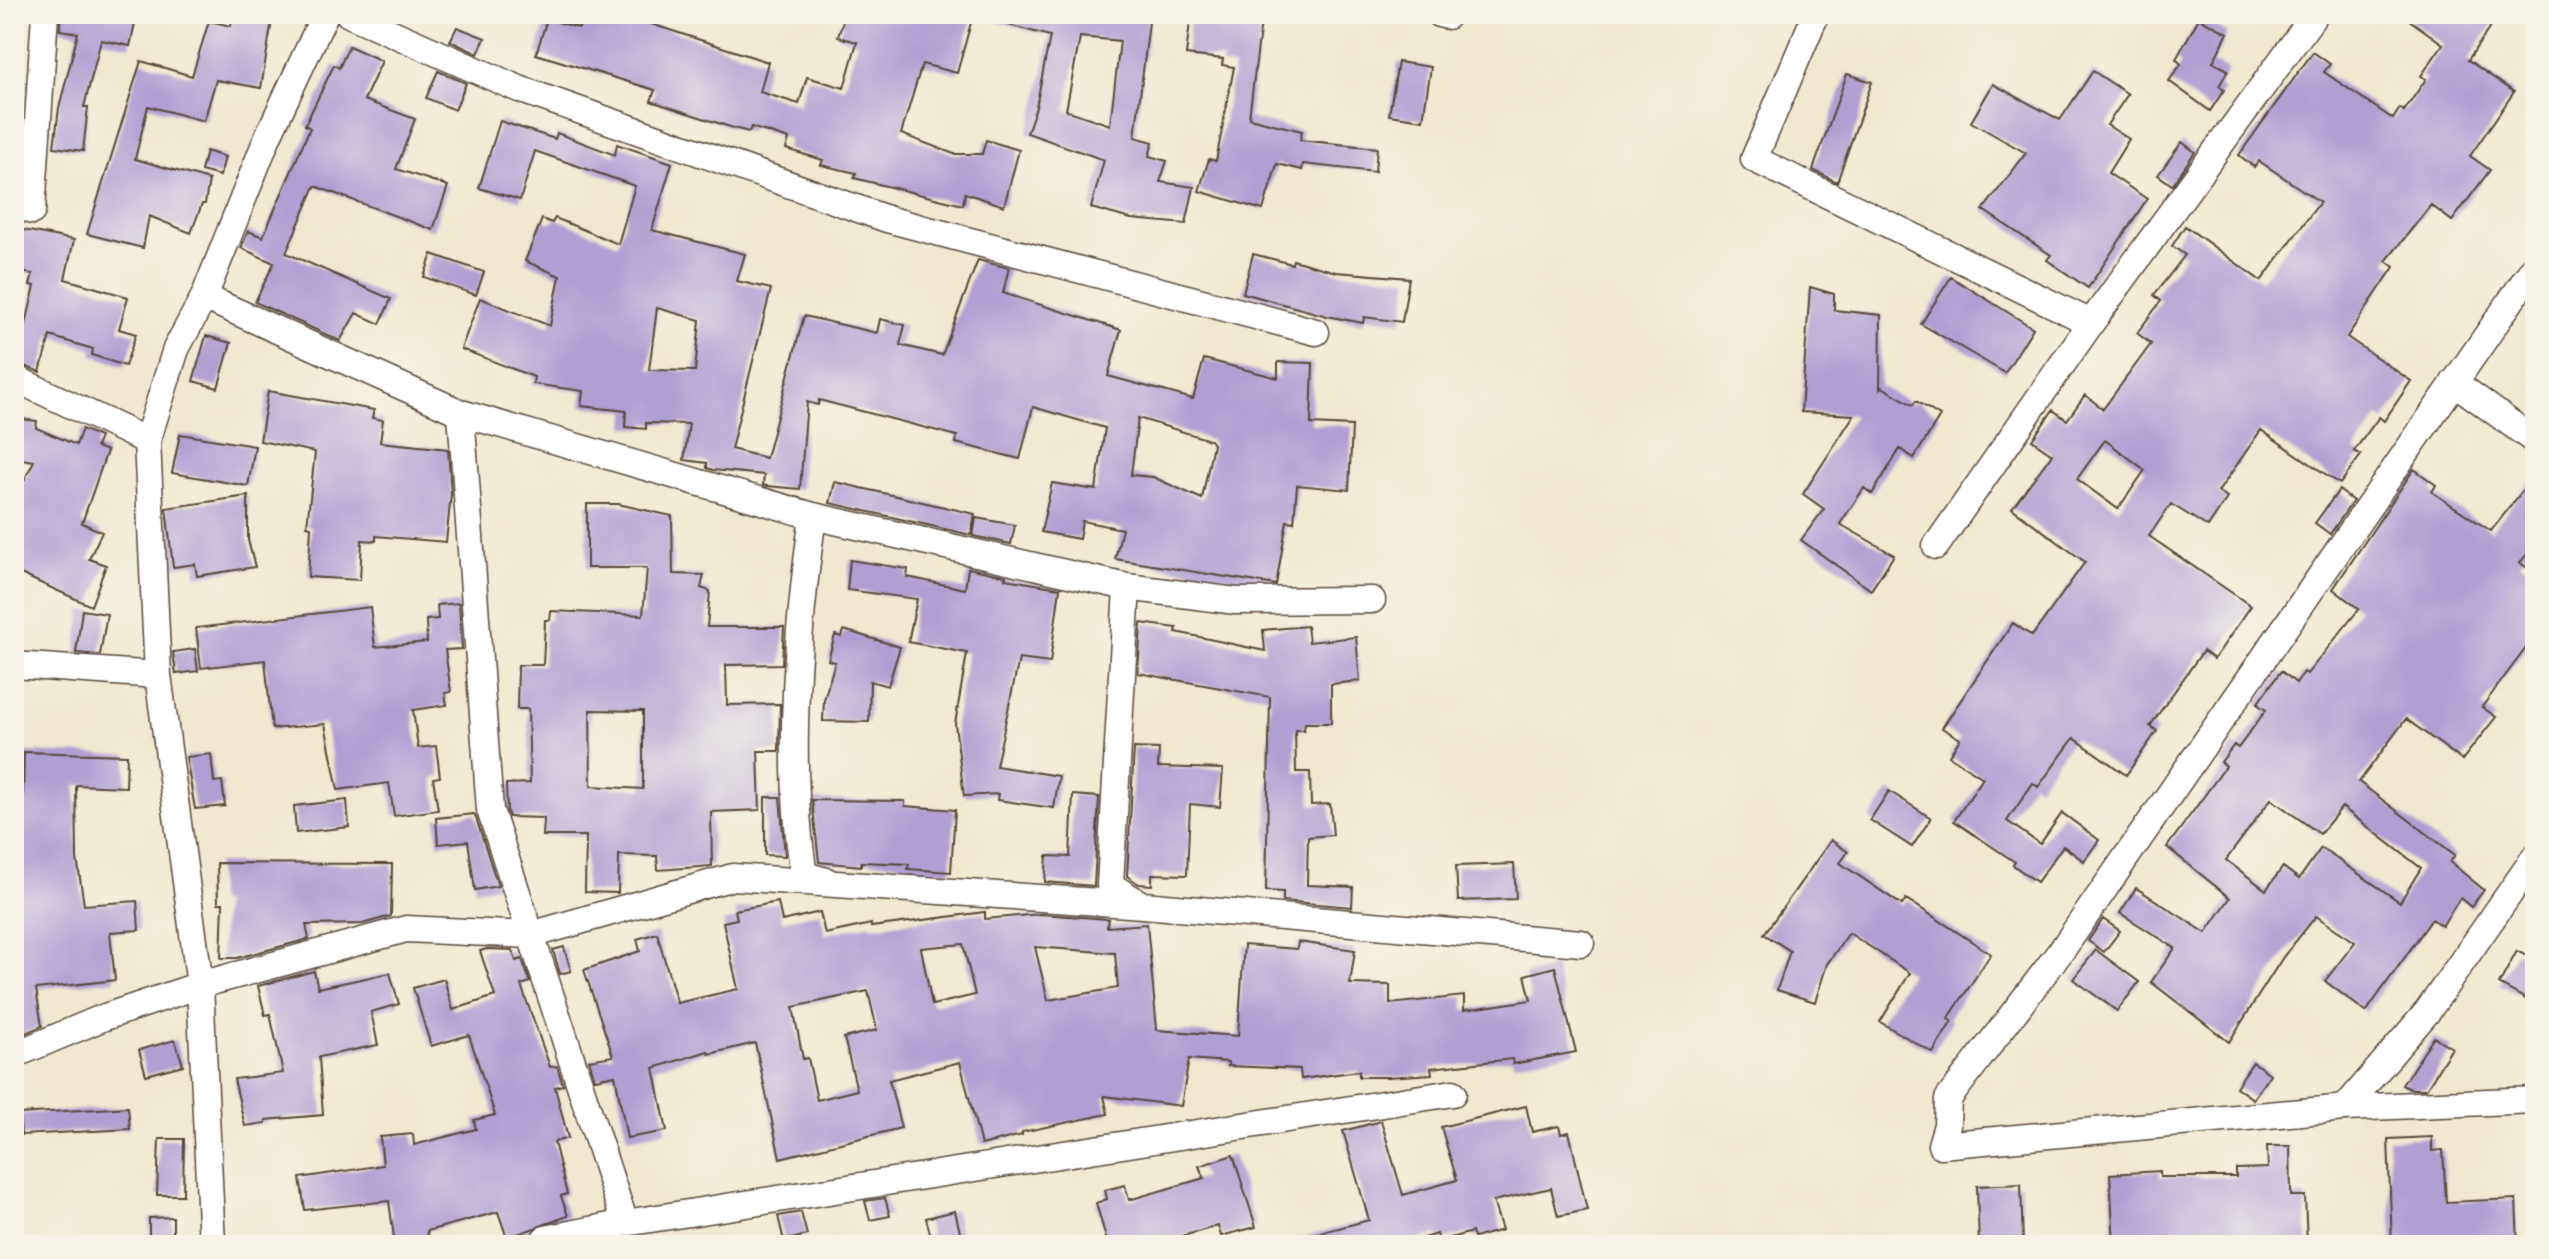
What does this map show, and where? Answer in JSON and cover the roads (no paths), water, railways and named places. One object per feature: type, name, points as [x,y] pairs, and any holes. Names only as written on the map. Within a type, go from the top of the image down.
[{"type":"street","points":[[32,211],[45,14]]},
{"type":"street","points":[[212,1245],[200,985],[158,675],[147,441],[176,349],[204,297],[268,136],[325,14]]},
{"type":"street","points":[[349,14],[519,89],[887,219],[1316,332]]},
{"type":"street","points":[[1816,14],[1754,159],[2091,323]]},
{"type":"street","points":[[1936,546],[2091,323],[2315,14]]},
{"type":"street","points":[[2535,266],[2064,947],[1948,1099],[1947,1125],[1941,1145],[2345,1108],[2535,1100]]},
{"type":"street","points":[[204,297],[461,413],[813,516],[1127,587],[1236,601],[1372,600]]},
{"type":"street","points":[[14,378],[147,441]]},
{"type":"street","points":[[2454,382],[2535,441]]},
{"type":"street","points":[[461,413],[490,810],[625,1223]]},
{"type":"street","points":[[813,516],[805,572],[797,722],[798,838],[804,875],[839,884]]},
{"type":"street","points":[[1127,587],[1110,885],[1143,905]]},
{"type":"street","points":[[14,665],[158,675]]},
{"type":"street","points":[[2345,1108],[2427,1012],[2535,857]]},
{"type":"street","points":[[14,1055],[102,1018],[200,985],[406,929],[531,935],[733,877],[1143,905],[1581,943]]},
{"type":"street","points":[[542,1245],[545,1239],[625,1223],[1453,1093]]}]
